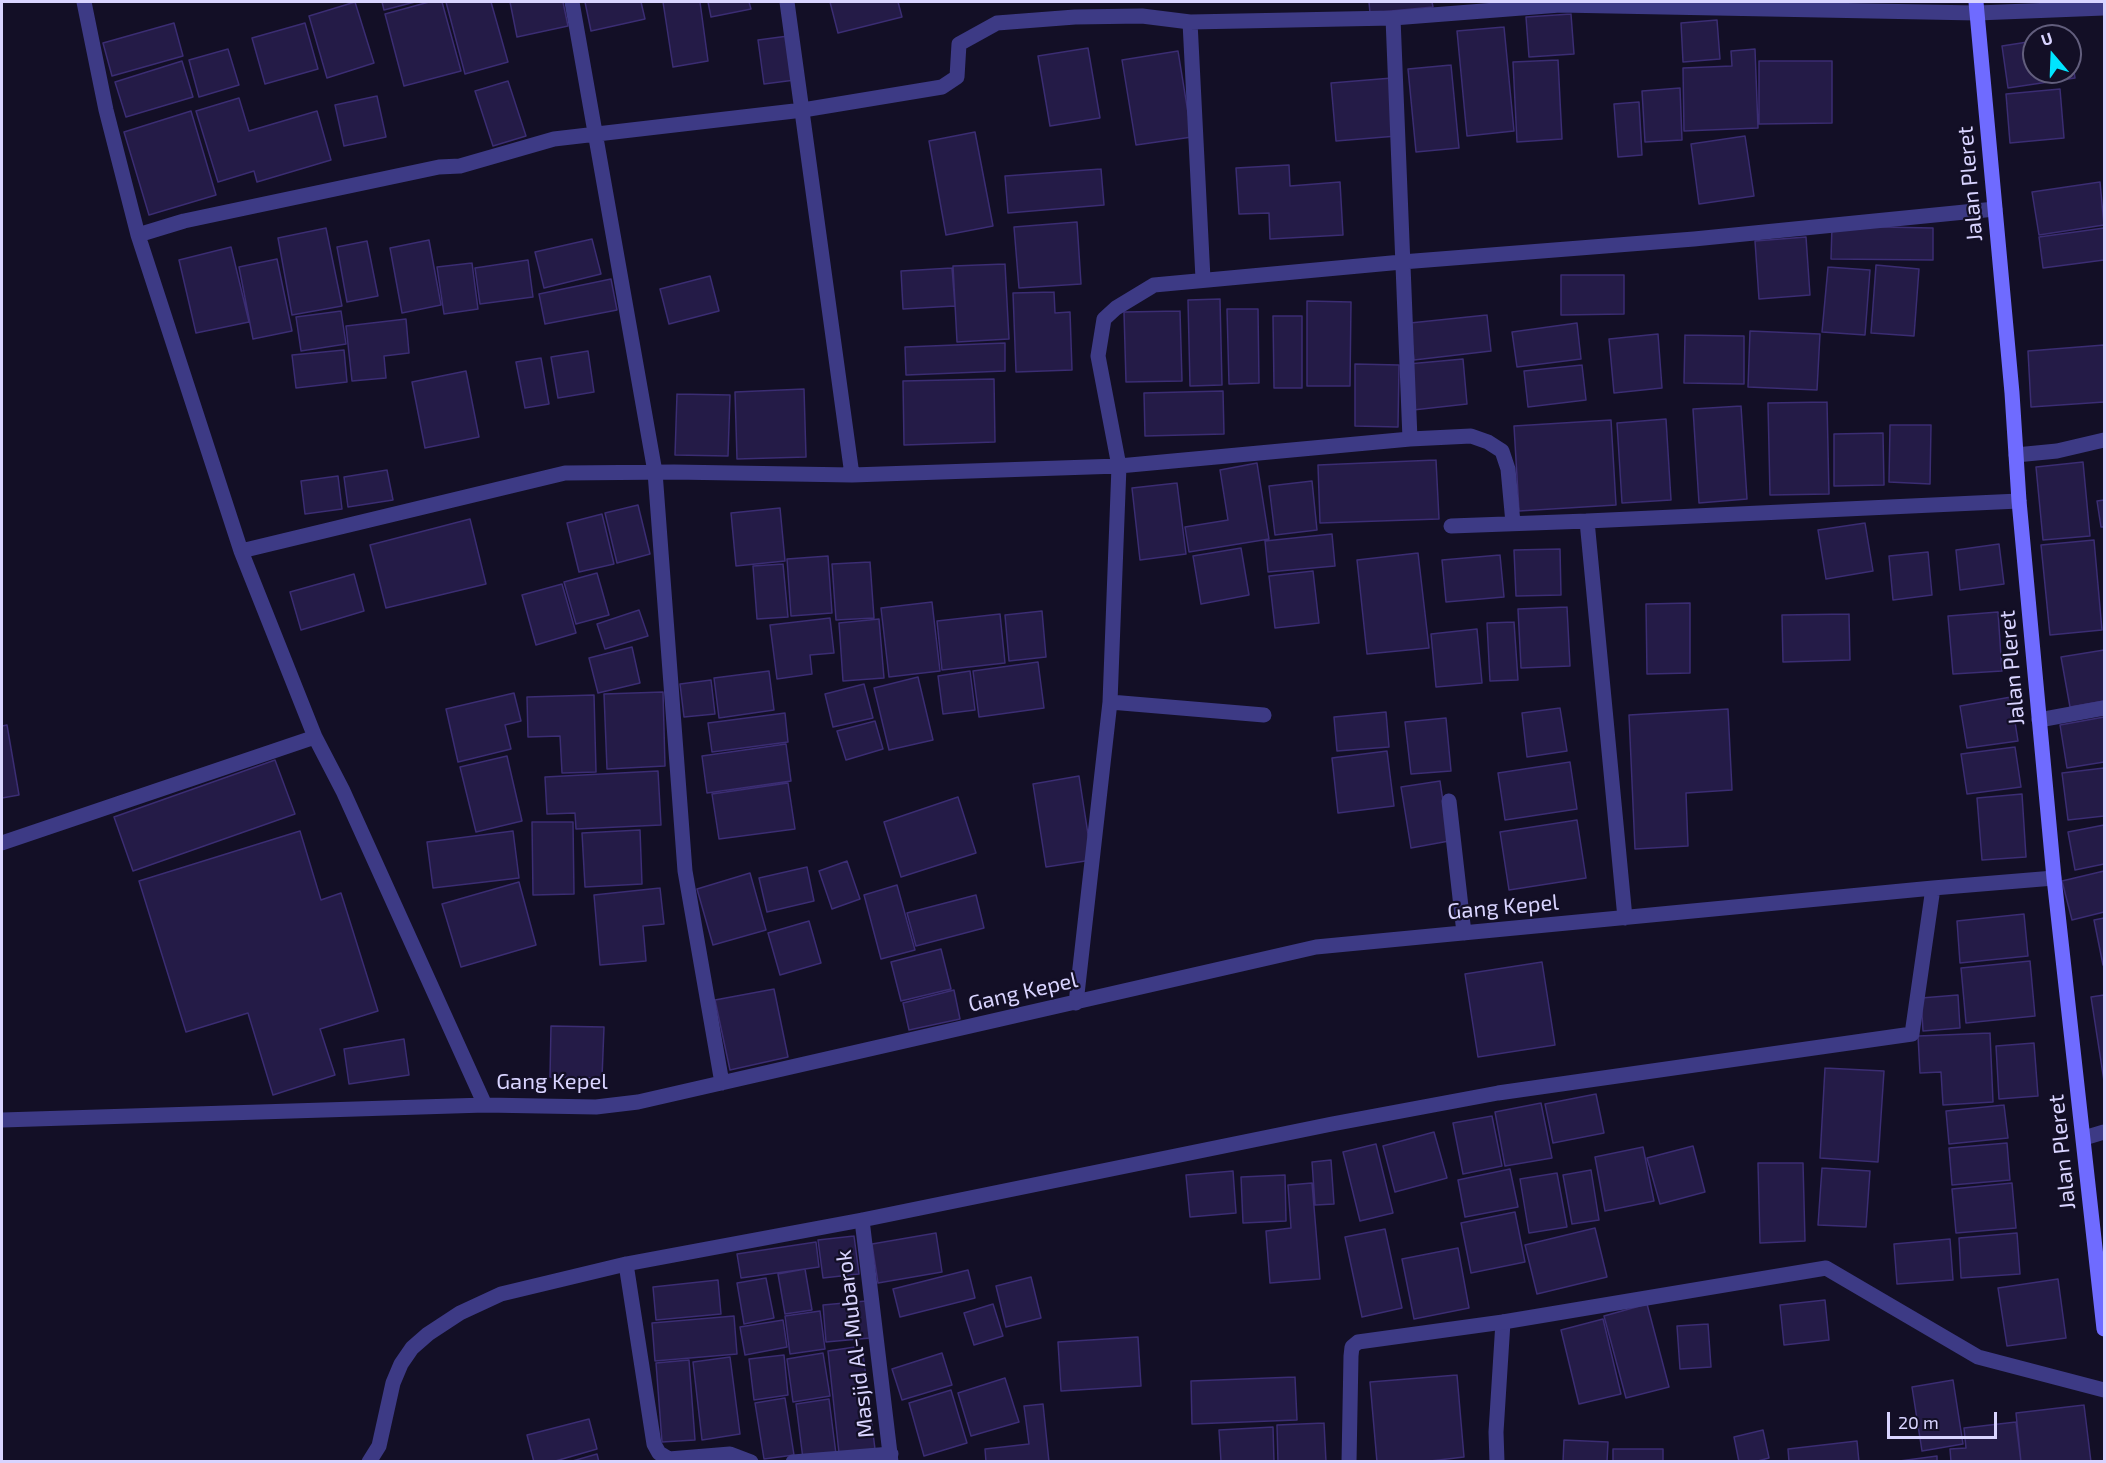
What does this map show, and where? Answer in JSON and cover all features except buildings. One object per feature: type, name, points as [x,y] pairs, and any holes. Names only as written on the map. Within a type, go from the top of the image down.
[{"type":"main road","name":"Jalan Pleret","points":[[1977,8],[2054,878],[2104,1329]]},
{"type":"street","points":[[84,2],[106,110],[138,235],[241,551],[315,737],[343,791],[485,1105]]},
{"type":"street","points":[[572,2],[656,472],[685,871],[722,1083]]},
{"type":"street","points":[[787,2],[852,475]]},
{"type":"street","points":[[138,235],[184,221],[439,167],[460,166],[554,139],[803,110],[942,87],[957,77],[959,44],[997,23],[1075,17],[1143,16],[1190,22],[1393,18],[1560,3],[2104,8]]},
{"type":"street","points":[[1393,18],[1410,439]]},
{"type":"street","points":[[1190,22],[1203,279]]},
{"type":"street","points":[[1076,1003],[1110,702],[1119,466],[1098,356],[1104,319],[1116,308],[1155,285],[1203,279],[1694,239],[1995,208]]},
{"type":"street","points":[[241,551],[566,473],[852,475],[1119,466],[1410,439],[1471,436],[1488,442],[1502,451],[1508,468],[1513,524]]},
{"type":"street","points":[[2016,455],[2057,451],[2104,440]]},
{"type":"street","points":[[1451,526],[2019,501]]},
{"type":"street","points":[[1587,521],[1624,918]]},
{"type":"street","points":[[1110,702],[1264,715]]},
{"type":"street","points":[[2039,720],[2104,708]]},
{"type":"street","points":[[2,843],[315,737]]},
{"type":"street","points":[[1449,801],[1464,933]]},
{"type":"street","name":"Gang Kepel","points":[[2,1120],[485,1105],[596,1107],[638,1102],[1316,947],[2054,878]]},
{"type":"street","points":[[369,1461],[379,1446],[393,1383],[400,1364],[412,1348],[428,1334],[460,1313],[501,1294],[626,1264],[862,1220],[1332,1124],[1498,1093],[1912,1034],[1933,888]]},
{"type":"street","points":[[2084,1138],[2104,1132]]},
{"type":"street","name":"Masjid Al-Mubarok","points":[[862,1220],[891,1458]]},
{"type":"street","points":[[626,1264],[654,1444],[659,1454],[669,1459],[730,1454],[751,1461]]},
{"type":"street","points":[[1349,1461],[1352,1347],[1365,1340],[1503,1322],[1826,1268],[1978,1357],[2104,1390]]},
{"type":"street","points":[[1497,1461],[1496,1432],[1503,1322]]},
{"type":"street","points":[[793,1461],[891,1458]]}]
